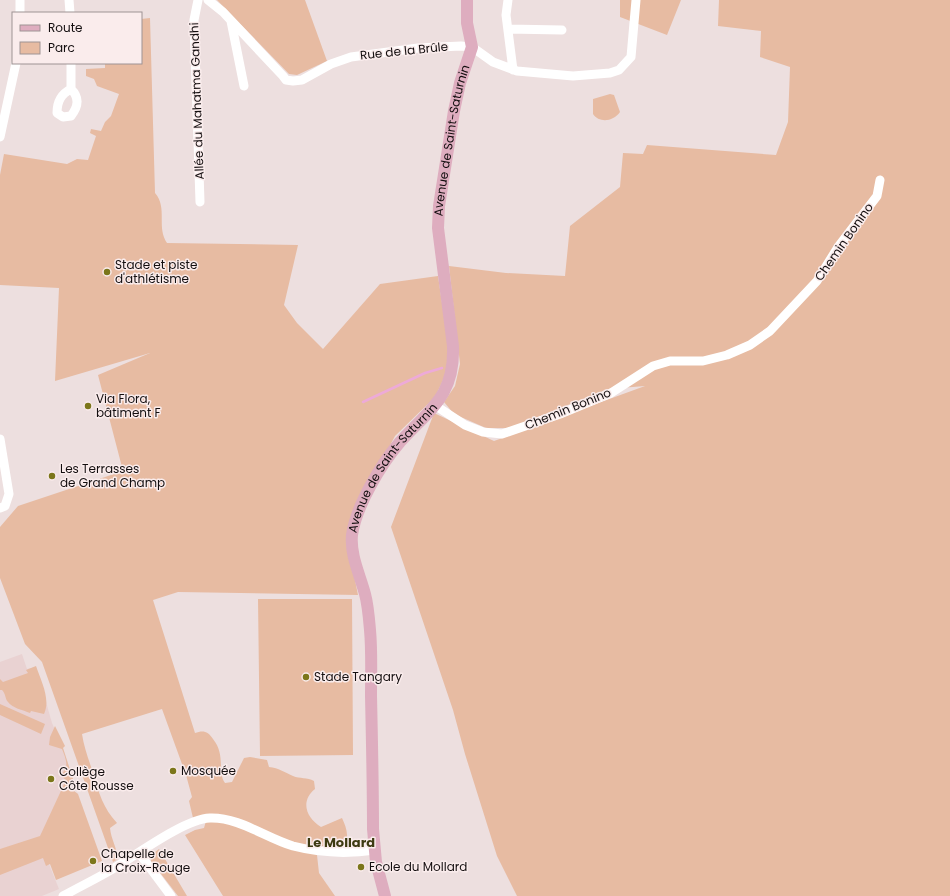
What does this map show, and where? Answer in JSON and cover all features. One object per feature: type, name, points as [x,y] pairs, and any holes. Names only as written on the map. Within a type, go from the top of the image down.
[{"type":"main road","points":[[467,0],[467,23],[472,47]]},
{"type":"main road","name":"Avenue de Saint-Saturnin","points":[[385,896],[376,862],[375,850],[370,630],[366,596],[353,554],[352,535],[360,509],[382,465],[400,443],[436,406],[446,390],[454,363],[438,228],[439,206],[457,96],[472,47]]},
{"type":"street","points":[[20,0],[20,12]]},
{"type":"street","points":[[69,0],[70,12]]},
{"type":"street","name":"Allée du Mahatma Gandhi","points":[[198,0],[194,20],[200,202]]},
{"type":"street","name":"Rue de la Brûle","points":[[208,0],[231,20],[286,80],[302,80],[331,64],[351,57],[418,48],[472,47]]},
{"type":"street","points":[[508,0],[506,15],[513,70]]},
{"type":"street","points":[[472,47],[493,62],[513,70],[573,76],[610,73],[619,70],[631,56],[633,49],[636,0]]},
{"type":"street","points":[[231,20],[244,86]]},
{"type":"street","points":[[508,29],[562,30]]},
{"type":"street","points":[[0,137],[16,64]]},
{"type":"street","points":[[71,88],[72,64]]},
{"type":"street","name":"Chemin Bonino","points":[[436,406],[452,418],[465,425],[483,432],[502,434],[611,393],[653,366],[670,361],[703,361],[721,357],[750,345],[770,330],[817,281],[838,247],[877,196],[880,180]]},
{"type":"street","points":[[0,439],[9,494],[5,506],[0,508]]},
{"type":"street","points":[[63,896],[188,825],[209,818],[230,821],[285,843],[304,848],[352,853],[375,850]]},
{"type":"street","points":[[139,853],[171,896]]},
{"type":"shaded area","points":[[22,654],[27,669],[36,667],[52,723],[63,748],[73,779],[70,788],[78,794],[49,864],[59,889],[42,896],[0,896],[0,662]]},
{"type":"green space","points":[[217,0],[305,0],[327,61],[297,75],[289,74]]},
{"type":"green space","points":[[620,0],[681,0],[667,35],[620,17]]},
{"type":"green space","points":[[719,0],[950,0],[950,896],[517,896],[497,856],[465,754],[453,710],[391,527],[434,413],[494,441],[645,386],[608,389],[510,428],[486,428],[454,414],[444,402],[455,386],[460,364],[449,266],[506,273],[565,276],[570,226],[620,187],[623,153],[643,154],[647,145],[776,155],[788,122],[790,67],[760,57],[761,31],[718,26]]},
{"type":"green space","points":[[150,18],[155,193],[161,205],[162,231],[167,243],[298,245],[284,305],[297,323],[323,349],[380,284],[438,276],[450,357],[445,376],[435,397],[395,436],[360,502],[352,565],[358,595],[178,592],[153,600],[195,733],[203,731],[207,733],[217,745],[225,783],[232,782],[244,758],[250,757],[267,760],[269,767],[279,769],[296,777],[314,781],[315,789],[310,794],[306,804],[312,819],[321,827],[342,818],[347,835],[344,846],[316,846],[319,873],[335,896],[223,896],[185,835],[195,830],[204,828],[206,821],[193,818],[189,801],[192,797],[186,775],[162,709],[82,734],[85,749],[100,794],[108,812],[117,823],[110,828],[118,859],[113,862],[42,662],[25,644],[0,578],[0,527],[18,506],[123,471],[98,375],[150,353],[55,381],[59,288],[0,285],[0,175],[4,154],[67,164],[77,159],[88,160],[96,136],[90,133],[91,129],[101,131],[105,122],[111,116],[119,94],[97,86],[94,79],[86,76],[86,69],[105,68],[105,64],[142,64],[142,19]]},
{"type":"green space","points":[[610,94],[614,95],[620,112],[614,118],[606,120],[599,119],[593,114],[593,99]]},
{"type":"green space","name":"Stade Tangary","points":[[258,599],[352,599],[353,755],[260,756]]},
{"type":"green space","points":[[36,666],[46,696],[46,708],[44,714],[31,711],[30,713],[15,707],[8,702],[2,690],[0,690],[0,679],[3,682],[28,673],[26,670]]},
{"type":"green space","points":[[0,704],[45,724],[41,734],[0,715]]},
{"type":"green space","points":[[55,726],[65,746],[63,748],[73,779],[70,788],[78,794],[102,861],[56,880],[50,864],[46,866],[43,858],[0,875],[0,849],[40,836],[66,780],[60,775],[66,766],[66,760],[62,749],[49,745],[50,737]]},
{"type":"green space","points":[[159,849],[187,896],[178,896],[151,861],[151,855]]},
{"type":"waterway","points":[[363,402],[425,373],[442,368]]},
{"type":"place","name":"Stade et piste d'athlétisme","points":[[107,272]]},
{"type":"place","name":"Via Flora, bâtiment F","points":[[88,406]]},
{"type":"place","name":"Les Terrasses de Grand Champ","points":[[52,476]]},
{"type":"place","name":"Stade Tangary","points":[[306,677]]},
{"type":"place","name":"Mosquée","points":[[173,771]]},
{"type":"place","name":"Collège Côte Rousse","points":[[51,779]]},
{"type":"place","name":"Chapelle de la Croix-Rouge","points":[[93,861]]},
{"type":"place","name":"Ecole du Mollard","points":[[361,867]]},
{"type":"district","name":"Le Mollard","points":[[341,842]]}]
